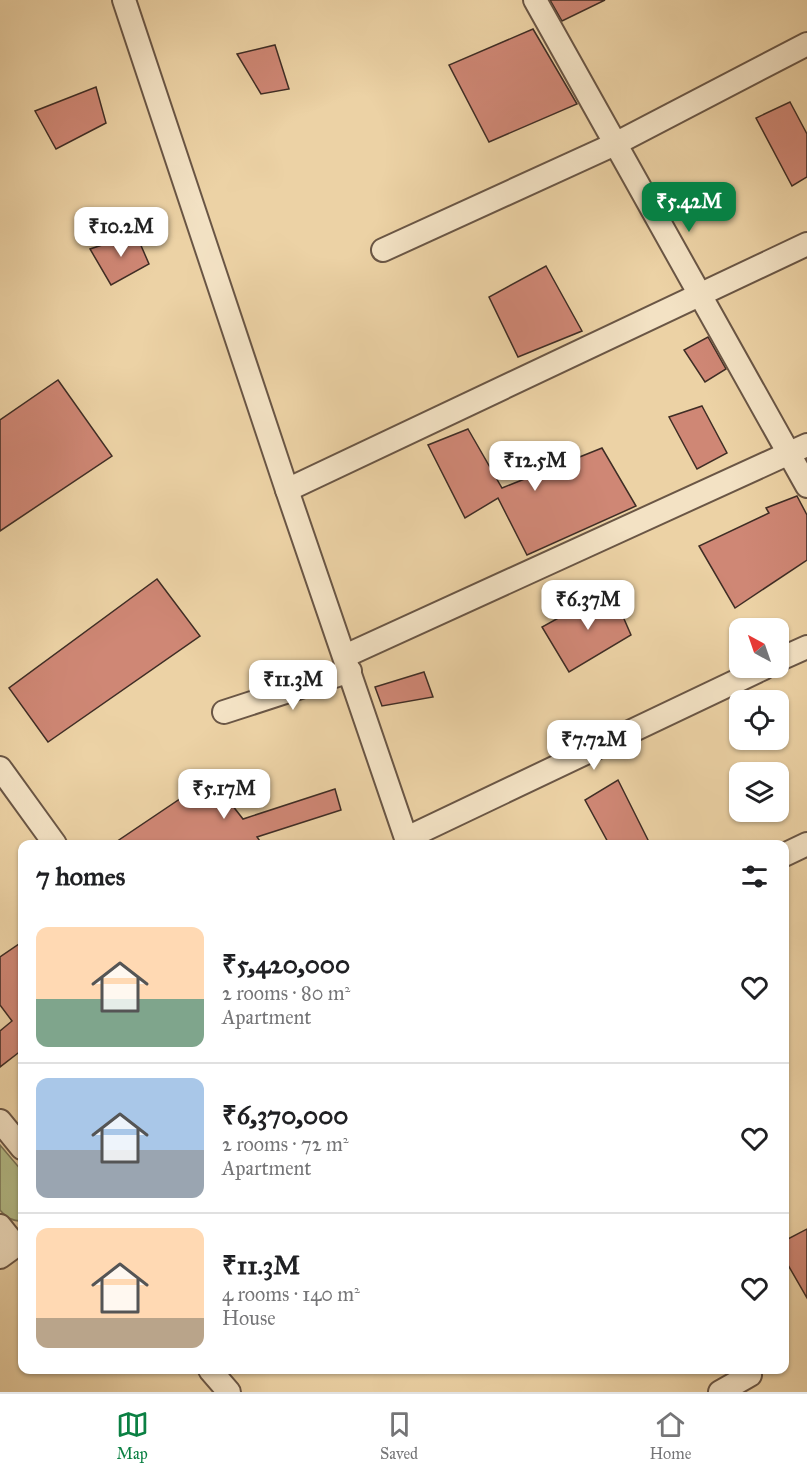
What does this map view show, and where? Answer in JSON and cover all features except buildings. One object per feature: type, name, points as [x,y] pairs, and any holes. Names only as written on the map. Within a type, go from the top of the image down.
[{"type":"street","points":[[124,0],[407,840]]},
{"type":"street","points":[[535,0],[700,293],[798,449],[807,486]]},
{"type":"street","points":[[383,250],[615,144],[807,44]]},
{"type":"street","points":[[287,490],[807,244]]},
{"type":"street","points":[[225,712],[347,664],[798,449]]},
{"type":"street","points":[[789,655],[807,647]]},
{"type":"street","points":[[409,840],[743,678]]},
{"type":"street","points":[[0,768],[52,840]]},
{"type":"street","points":[[789,853],[807,844]]},
{"type":"street","points":[[0,1121],[18,1143]]},
{"type":"street","points":[[0,1227],[13,1248]]},
{"type":"street","points":[[213,1374],[229,1392]]},
{"type":"street","points":[[720,1392],[751,1379]]},
{"type":"green space","points":[[0,1145],[18,1166],[18,1220],[10,1218],[0,1210]]}]
